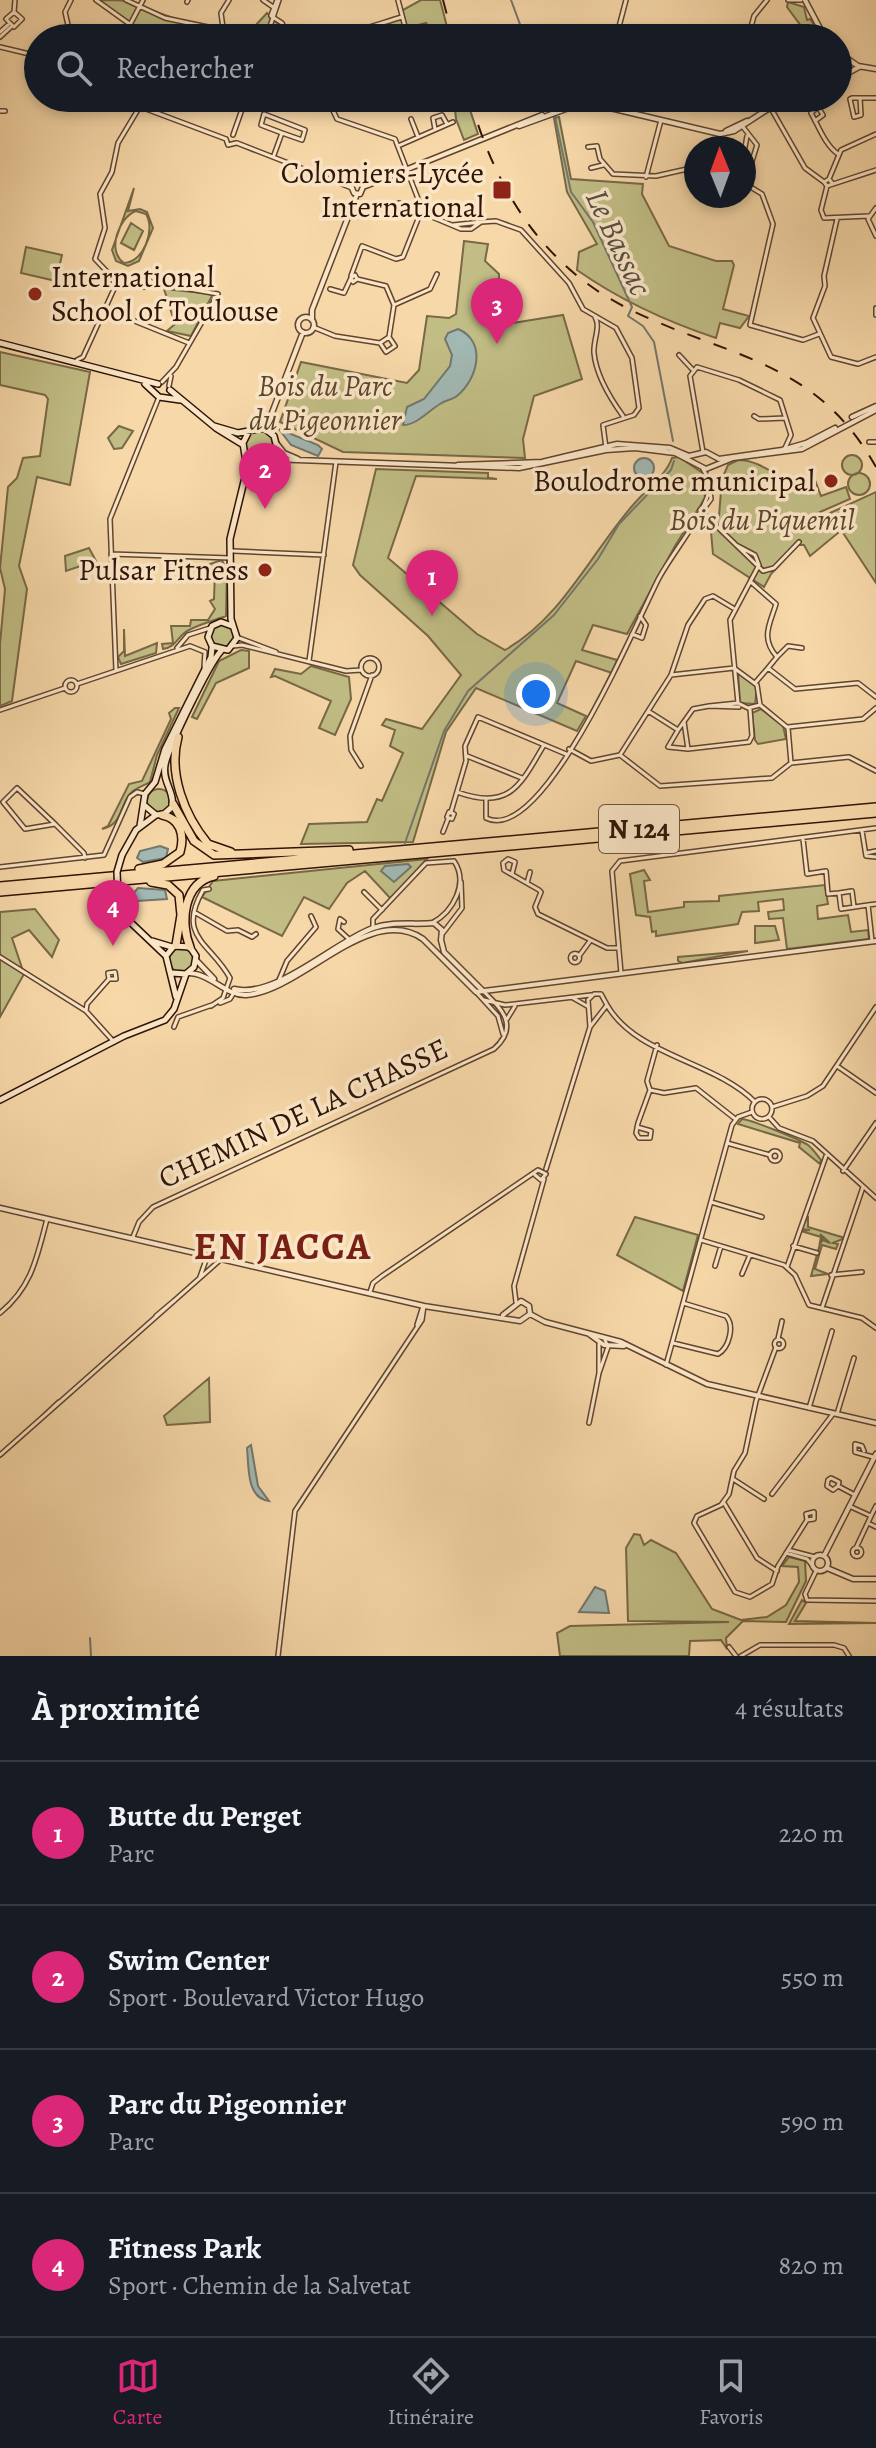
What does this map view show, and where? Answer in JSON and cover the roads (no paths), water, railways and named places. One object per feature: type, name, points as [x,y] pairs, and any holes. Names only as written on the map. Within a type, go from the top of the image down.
[{"type":"highway","points":[[178,737],[174,772],[200,835],[214,848],[249,854]]},
{"type":"highway","points":[[173,804],[189,833],[207,853],[222,857],[403,850]]},
{"type":"highway","name":"N 124","points":[[0,886],[876,810]]},
{"type":"highway","name":"N 124","points":[[0,892],[876,810]]},
{"type":"highway","points":[[78,878],[171,861],[180,852],[182,833],[174,819],[159,815]]},
{"type":"highway","points":[[190,947],[186,928],[187,899],[192,890],[207,878],[254,869]]},
{"type":"highway","points":[[105,883],[159,882],[175,890],[181,904],[174,946]]},
{"type":"main road","points":[[0,343],[77,360],[163,386],[242,445],[245,454],[247,469],[238,499],[230,558],[232,626],[237,636],[233,646],[222,651],[165,765],[166,788],[173,804],[140,826]]},
{"type":"main road","points":[[163,386],[163,397]]},
{"type":"main road","points":[[163,386],[163,397]]},
{"type":"main road","points":[[163,397],[181,400]]},
{"type":"main road","points":[[214,426],[238,433],[258,428],[269,431],[277,444],[270,459],[262,462],[238,499]]},
{"type":"main road","points":[[242,445],[249,431]]},
{"type":"main road","points":[[245,454],[262,462]]},
{"type":"main road","points":[[231,572],[232,537]]},
{"type":"main road","points":[[222,651],[212,646],[208,637],[210,628],[224,622],[231,611]]},
{"type":"main road","points":[[224,622],[232,626]]},
{"type":"main road","points":[[176,998],[166,956],[126,918],[118,896],[117,872],[122,855],[140,826],[145,794],[212,646]]},
{"type":"main road","points":[[150,788],[166,788]]},
{"type":"main road","points":[[144,805],[159,815]]},
{"type":"main road","points":[[0,1100],[114,1042],[165,1020],[196,960],[190,947],[148,939]]},
{"type":"main road","points":[[166,956],[174,946]]},
{"type":"main road","points":[[172,973],[187,974]]},
{"type":"street","points":[[0,34],[10,26],[19,25],[22,20],[14,12],[15,0]]},
{"type":"street","points":[[68,24],[65,12],[71,0]]},
{"type":"street","points":[[96,0],[129,24]]},
{"type":"street","points":[[126,0],[139,8],[191,24]]},
{"type":"street","points":[[131,24],[143,0]]},
{"type":"street","points":[[221,24],[221,16],[229,0]]},
{"type":"street","points":[[263,0],[275,7]]},
{"type":"street","points":[[270,24],[278,0]]},
{"type":"street","points":[[398,0],[404,24]]},
{"type":"street","points":[[620,24],[626,0]]},
{"type":"street","points":[[752,24],[754,16],[767,0]]},
{"type":"street","points":[[788,0],[803,0],[817,24]]},
{"type":"street","points":[[10,26],[7,16],[14,12]]},
{"type":"street","points":[[272,17],[278,24]]},
{"type":"street","points":[[373,24],[402,17]]},
{"type":"street","points":[[0,45],[24,52]]},
{"type":"street","points":[[861,67],[852,70],[853,63],[876,69]]},
{"type":"street","points":[[852,108],[854,117],[861,115],[860,98]]},
{"type":"street","points":[[852,99],[876,98]]},
{"type":"street","points":[[77,360],[83,357],[113,291],[113,278],[95,259],[105,228],[100,195],[112,172],[118,143],[137,112]]},
{"type":"street","points":[[150,112],[226,139],[231,146],[237,143]]},
{"type":"street","points":[[226,139],[233,135],[241,112]]},
{"type":"street","points":[[330,289],[344,293],[362,246],[402,258],[422,212],[408,170],[392,137],[337,119],[332,112]]},
{"type":"street","points":[[363,187],[554,112]]},
{"type":"street","points":[[631,112],[716,133],[743,127],[764,112]]},
{"type":"street","points":[[772,112],[807,171],[825,184]]},
{"type":"street","points":[[264,114],[305,130],[302,140],[282,133],[261,125],[264,114]]},
{"type":"street","points":[[435,129],[433,118],[442,115],[447,124]]},
{"type":"street","points":[[646,177],[661,120]]},
{"type":"street","points":[[815,121],[830,147],[838,154]]},
{"type":"street","points":[[398,146],[453,122]]},
{"type":"street","points":[[743,127],[750,136]]},
{"type":"street","points":[[743,127],[745,136]]},
{"type":"street","points":[[274,155],[282,133]]},
{"type":"street","points":[[825,184],[830,181],[838,154],[856,141],[876,134]]},
{"type":"street","points":[[233,135],[237,143],[246,148],[274,155],[352,188],[357,194]]},
{"type":"street","points":[[588,147],[597,146],[610,174],[646,177],[684,169]]},
{"type":"street","points":[[591,168],[604,165]]},
{"type":"street","points":[[830,181],[843,184],[876,170]]},
{"type":"street","points":[[352,188],[358,183],[363,187]]},
{"type":"street","points":[[825,184],[821,214],[826,219],[869,216]]},
{"type":"street","points":[[313,327],[312,310],[357,194],[362,193],[363,187]]},
{"type":"street","points":[[756,189],[762,194],[773,224],[750,325],[803,340],[819,334]]},
{"type":"street","points":[[388,215],[392,206],[399,203],[468,229],[481,222],[499,221],[525,233],[569,283],[580,305],[611,325],[628,347],[639,408],[634,415],[603,426],[606,448]]},
{"type":"street","points":[[876,208],[869,216],[869,225],[876,236]]},
{"type":"street","points":[[837,219],[825,286],[814,316],[819,334],[832,357],[859,364],[876,357]]},
{"type":"street","points":[[394,305],[430,289],[437,274]]},
{"type":"street","points":[[113,278],[126,275],[144,282],[144,287]]},
{"type":"street","points":[[151,276],[161,284],[218,294],[163,386]]},
{"type":"street","points":[[351,277],[353,282],[357,279],[386,286],[394,305],[389,337],[395,346],[386,352],[380,343]]},
{"type":"street","points":[[876,308],[876,315]]},
{"type":"street","points":[[105,309],[189,343]]},
{"type":"street","points":[[303,332],[298,324],[312,310]]},
{"type":"street","points":[[595,317],[598,327],[594,341],[596,365],[624,417]]},
{"type":"street","points":[[304,318],[312,320]]},
{"type":"street","points":[[598,327],[611,325]]},
{"type":"street","points":[[313,327],[332,336],[380,343],[389,337]]},
{"type":"street","points":[[269,431],[270,418],[303,332],[313,327]]},
{"type":"street","points":[[679,355],[692,369],[692,399],[700,453],[697,465]]},
{"type":"street","points":[[692,369],[699,367],[739,380],[775,396],[783,404],[791,435],[790,443],[782,450]]},
{"type":"street","points":[[116,671],[112,510],[163,397]]},
{"type":"street","points":[[270,459],[447,465],[542,462],[606,448],[647,445],[713,457],[795,449],[876,408]]},
{"type":"street","points":[[702,469],[733,458],[795,449],[876,408]]},
{"type":"street","points":[[754,416],[769,420],[786,417]]},
{"type":"street","points":[[258,428],[270,418]]},
{"type":"street","points":[[791,435],[795,440],[795,449]]},
{"type":"street","points":[[795,440],[812,440]]},
{"type":"street","points":[[869,442],[876,442]]},
{"type":"street","points":[[277,444],[284,453],[300,460]]},
{"type":"street","points":[[606,448],[669,452],[697,465],[708,476]]},
{"type":"street","points":[[486,800],[487,820],[510,817],[530,806],[566,754],[612,681],[630,634],[687,531],[702,510],[710,488],[708,476],[713,457]]},
{"type":"street","points":[[309,661],[336,462]]},
{"type":"street","points":[[702,510],[757,569],[770,571],[799,542]]},
{"type":"street","points":[[736,545],[757,557],[757,569],[730,620],[739,704]]},
{"type":"street","points":[[233,551],[324,555]]},
{"type":"street","points":[[111,554],[230,558]]},
{"type":"street","points":[[751,582],[776,604],[767,627],[769,647],[777,657]]},
{"type":"street","points":[[569,749],[591,761],[620,755],[671,675],[688,625],[706,598],[713,596],[734,609]]},
{"type":"street","points":[[630,634],[642,638],[646,623],[640,616]]},
{"type":"street","points":[[173,651],[197,632],[210,628]]},
{"type":"street","points":[[197,632],[208,637]]},
{"type":"street","points":[[237,636],[247,643],[287,656]]},
{"type":"street","points":[[65,688],[68,680],[77,684],[190,646],[201,648],[206,656],[201,674]]},
{"type":"street","points":[[233,646],[353,672],[361,670],[372,675]]},
{"type":"street","points":[[755,683],[788,646],[802,648]]},
{"type":"street","points":[[361,670],[365,659],[375,659],[379,669],[372,675],[350,736],[351,750],[361,766]]},
{"type":"street","points":[[671,675],[734,668],[755,683],[760,705],[788,728],[791,763]]},
{"type":"street","points":[[768,668],[795,689],[858,683],[876,697]]},
{"type":"street","points":[[0,710],[65,688],[74,692],[77,684]]},
{"type":"street","points":[[750,708],[752,736],[749,742],[688,749],[668,747],[693,709],[760,705]]},
{"type":"street","points":[[788,728],[863,719],[876,708]]},
{"type":"street","points":[[648,711],[678,730]]},
{"type":"street","points":[[443,832],[467,756],[465,746],[479,717],[566,754]]},
{"type":"street","points":[[684,722],[688,749]]},
{"type":"street","points":[[457,792],[486,800],[501,798],[524,779],[544,745]]},
{"type":"street","points":[[620,755],[660,786],[772,778],[791,763],[849,757],[876,771]]},
{"type":"street","points":[[467,756],[524,779]]},
{"type":"street","points":[[55,824],[25,829],[3,802],[18,789],[55,824],[84,853],[85,858]]},
{"type":"street","points":[[0,867],[106,853],[130,797],[135,792],[145,794]]},
{"type":"street","points":[[621,973],[612,871],[620,861],[876,828]]},
{"type":"street","points":[[862,831],[868,858],[876,857]]},
{"type":"street","points":[[803,839],[807,874],[826,871],[828,894],[852,891],[854,907]]},
{"type":"street","points":[[866,853],[876,851]]},
{"type":"street","points":[[372,931],[373,920],[426,863],[450,861],[457,864],[463,903],[443,933],[444,952],[500,1005],[506,1023]]},
{"type":"street","points":[[527,883],[530,872]]},
{"type":"street","points":[[512,874],[541,892],[535,909],[538,914],[608,949],[618,948]]},
{"type":"street","points":[[235,991],[249,991],[279,980],[350,940],[380,928],[438,920],[454,902],[460,878]]},
{"type":"street","points":[[209,889],[203,890],[194,912],[196,937],[229,974],[227,988],[220,1001],[211,1006]]},
{"type":"street","points":[[364,892],[382,910]]},
{"type":"street","points":[[839,893],[841,909],[876,904]]},
{"type":"street","points":[[476,992],[874,941],[868,905]]},
{"type":"street","points":[[194,912],[227,931],[238,930],[252,937],[256,934]]},
{"type":"street","points":[[279,980],[289,957],[316,927],[311,916]]},
{"type":"street","points":[[340,919],[338,929],[350,940]]},
{"type":"street","points":[[438,920],[449,927]]},
{"type":"street","points":[[429,923],[439,925],[443,933]]},
{"type":"street","points":[[423,939],[422,929],[429,923]]},
{"type":"street","points":[[380,928],[405,931],[429,943],[499,1019],[503,1038]]},
{"type":"street","points":[[196,960],[216,981],[248,994],[274,986],[372,931]]},
{"type":"street","points":[[429,943],[441,940]]},
{"type":"street","points":[[579,956],[590,941]]},
{"type":"street","points":[[0,957],[86,1011],[114,1042]]},
{"type":"street","points":[[187,974],[216,981]]},
{"type":"street","points":[[86,1011],[88,1003],[109,979]]},
{"type":"street","points":[[174,1027],[178,1017],[230,999],[235,991]]},
{"type":"street","points":[[484,1000],[500,1005],[601,994],[613,1015],[629,1032],[739,1088],[755,1102]]},
{"type":"street","points":[[590,1027],[591,995]]},
{"type":"street","points":[[569,997],[600,1013],[613,1015]]},
{"type":"street","points":[[503,1038],[510,1011],[519,1004]]},
{"type":"street","points":[[516,1302],[513,1291],[545,1171],[590,1027],[607,1005]]},
{"type":"street","points":[[772,1107],[816,1092],[876,1007]]},
{"type":"street","points":[[499,1019],[502,1011]]},
{"type":"street","name":"CHEMIN DE LA CHASSE","points":[[133,1237],[139,1222],[153,1207],[494,1049],[503,1038]]},
{"type":"street","points":[[637,1127],[650,1090],[647,1081],[657,1045]]},
{"type":"street","points":[[837,1066],[876,1093]]},
{"type":"street","points":[[650,1090],[664,1093],[694,1087],[735,1119]]},
{"type":"street","points":[[755,1102],[764,1099],[772,1107]]},
{"type":"street","points":[[752,1112],[755,1102]]},
{"type":"street","points":[[769,1117],[772,1107]]},
{"type":"street","points":[[666,1365],[735,1119],[752,1112]]},
{"type":"street","points":[[752,1112],[759,1119],[769,1117]]},
{"type":"street","points":[[769,1117],[779,1128],[813,1141],[826,1156],[876,1198]]},
{"type":"street","points":[[843,1171],[876,1123]]},
{"type":"street","points":[[727,1143],[770,1155],[776,1151],[781,1158]]},
{"type":"street","points":[[787,1267],[826,1156]]},
{"type":"street","points":[[370,1292],[373,1283],[382,1276],[535,1175],[538,1170],[545,1171]]},
{"type":"street","points":[[535,1175],[544,1179]]},
{"type":"street","points":[[821,1309],[863,1187]]},
{"type":"street","points":[[711,1202],[762,1217]]},
{"type":"street","points":[[0,1208],[424,1306],[512,1317],[520,1321],[530,1314]]},
{"type":"street","points":[[0,1313],[22,1292],[31,1278],[47,1217]]},
{"type":"street","points":[[701,1240],[787,1267],[806,1302],[821,1309],[862,1318],[876,1328]]},
{"type":"street","points":[[715,1266],[721,1246]]},
{"type":"street","points":[[793,1246],[817,1253]]},
{"type":"street","points":[[742,1274],[750,1255]]},
{"type":"street","points":[[200,1277],[207,1257]]},
{"type":"street","points":[[0,1455],[219,1261]]},
{"type":"street","points":[[831,1275],[862,1272]]},
{"type":"street","points":[[500,1316],[516,1302]]},
{"type":"street","points":[[516,1302],[526,1302],[530,1314],[545,1322],[583,1330],[607,1342],[631,1347],[692,1379],[876,1423]]},
{"type":"street","points":[[411,1303],[418,1318]]},
{"type":"street","points":[[672,1343],[720,1354],[725,1349],[731,1328],[726,1316],[683,1303]]},
{"type":"street","points":[[424,1306],[425,1315]]},
{"type":"street","points":[[415,1329],[424,1306]]},
{"type":"street","points":[[278,1656],[296,1508],[415,1329],[425,1315],[435,1308]]},
{"type":"street","points":[[511,1309],[512,1317]]},
{"type":"street","points":[[782,1321],[758,1397],[745,1453],[734,1469],[724,1503],[697,1516],[694,1523],[735,1592],[745,1597],[762,1593],[772,1584],[807,1520]]},
{"type":"street","points":[[583,1330],[599,1343],[607,1342]]},
{"type":"street","points":[[808,1408],[832,1331]]},
{"type":"street","points":[[776,1347],[784,1345],[778,1339]]},
{"type":"street","points":[[589,1423],[607,1342]]},
{"type":"street","points":[[599,1343],[599,1373]]},
{"type":"street","points":[[772,1494],[835,1414],[854,1358]]},
{"type":"street","points":[[827,1568],[824,1556],[875,1456],[864,1451]]},
{"type":"street","points":[[733,1479],[764,1499]]},
{"type":"street","points":[[838,1486],[855,1495]]},
{"type":"street","points":[[724,1503],[757,1558],[777,1571]]},
{"type":"street","points":[[849,1506],[871,1516]]},
{"type":"street","points":[[856,1548],[876,1506]]},
{"type":"street","points":[[868,1523],[876,1527]]},
{"type":"street","points":[[787,1552],[824,1556]]},
{"type":"street","points":[[787,1552],[807,1559],[816,1571]]},
{"type":"street","points":[[812,1565],[815,1557]]},
{"type":"street","points":[[876,1579],[853,1579],[827,1568],[816,1571],[805,1594],[807,1600],[876,1601]]},
{"type":"street","points":[[729,1647],[739,1656],[760,1645],[838,1645],[849,1656]]},
{"type":"water","points":[[458,329],[473,342],[476,351],[470,380],[455,397],[413,423],[403,425],[407,407],[424,399],[450,366],[452,355],[445,339],[448,333]]},
{"type":"water","points":[[279,429],[318,445],[322,449],[318,456],[291,445]]},
{"type":"water","points":[[644,458],[651,461],[654,468],[651,475],[644,478],[637,475],[634,468],[637,461]]},
{"type":"water","points":[[160,846],[168,849],[166,858],[143,862],[137,858],[140,851]]},
{"type":"water","points":[[408,864],[411,867],[394,882],[381,871],[385,866]]},
{"type":"water","points":[[138,888],[165,890],[167,899],[137,901],[132,895]]},
{"type":"water","points":[[251,1445],[258,1486],[269,1501],[262,1499],[252,1488],[247,1448]]},
{"type":"water","points":[[595,1587],[605,1591],[609,1613],[579,1612]]},
{"type":"waterway","name":"Le Bassac","points":[[511,0],[520,24]]},
{"type":"waterway","name":"Le Bassac","points":[[554,112],[571,192],[593,222],[632,307],[628,316],[643,326],[654,342],[673,441]]},
{"type":"waterway","points":[[405,843],[444,731],[468,691],[554,615],[598,559],[619,524],[671,470],[674,461]]},
{"type":"waterway","points":[[90,1638],[91,1656]]},
{"type":"railway","points":[[443,0],[449,24]]},
{"type":"railway","points":[[474,112],[507,191],[545,245],[569,269],[625,307],[796,381],[825,403],[852,431],[876,467]]},
{"type":"place","name":"Colomiers-Lycée International","points":[[502,190]]},
{"type":"place","name":"International School of Toulouse","points":[[35,294]]},
{"type":"place","name":"Parc du Pigeonnier","points":[[497,344]]},
{"type":"place","name":"Boulodrome municipal","points":[[831,481]]},
{"type":"place","name":"Swim Center","points":[[265,509]]},
{"type":"place","name":"Pulsar Fitness","points":[[265,570]]},
{"type":"place","name":"Butte du Perget","points":[[432,616]]},
{"type":"place","name":"Fitness Park","points":[[113,946]]},
{"type":"district","name":"EN JACCA","points":[[283,1246]]},
{"type":"park label","name":"Bois du Parc du Pigeonnier","points":[[325,403]]},
{"type":"park label","name":"Bois du Piquemil","points":[[762,520]]}]
